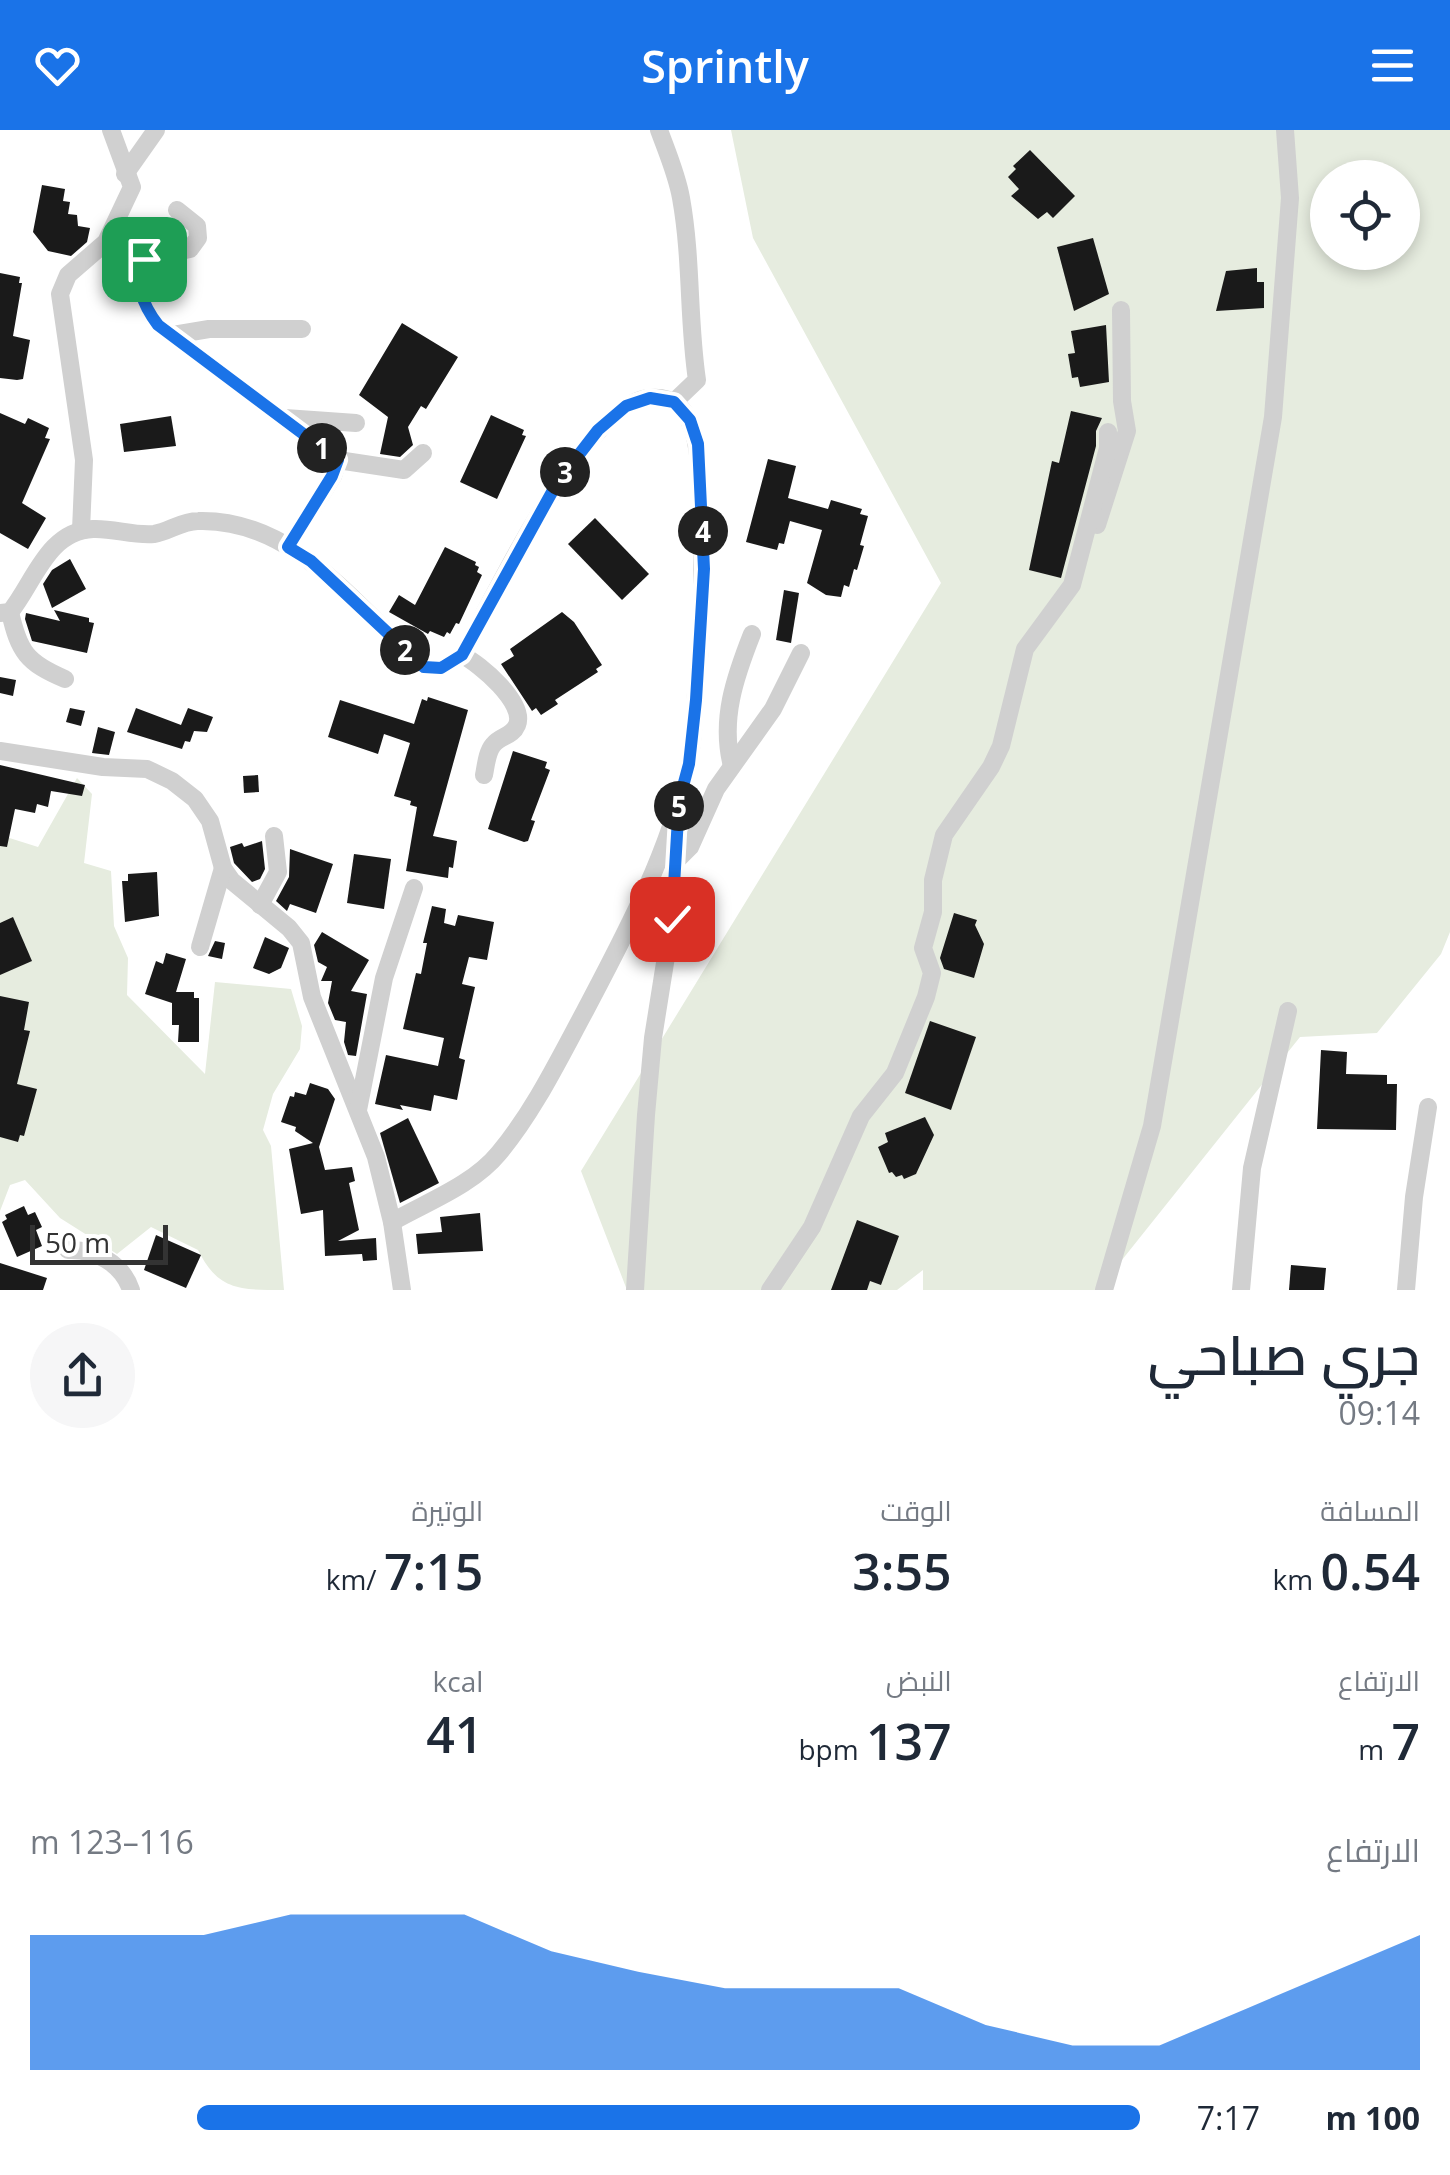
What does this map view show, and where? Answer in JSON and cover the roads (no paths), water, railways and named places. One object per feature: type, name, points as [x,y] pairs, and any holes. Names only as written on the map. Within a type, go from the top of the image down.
[{"type":"street","points":[[81,530],[84,460],[60,294],[68,276],[106,242],[132,187],[124,174],[111,130]]},
{"type":"street","points":[[124,174],[156,130]]},
{"type":"street","points":[[660,130],[681,196],[690,286],[689,330],[698,380],[674,402]]},
{"type":"street","points":[[1104,1290],[1152,1126],[1274,417],[1290,198],[1284,130]]},
{"type":"street","points":[[177,210],[196,226],[198,238],[190,250],[144,259],[139,272],[146,309],[173,335],[338,460],[404,470],[423,453]]},
{"type":"street","points":[[1080,562],[1103,512],[1128,431],[1122,401],[1121,310]]},
{"type":"street","points":[[173,335],[210,329],[302,329]]},
{"type":"street","points":[[65,680],[42,669],[19,648],[5,612],[46,555],[81,530],[158,534],[184,522],[200,520],[258,532],[288,547],[320,569],[424,667],[441,668],[462,655],[557,483],[598,430],[626,406],[650,398],[674,402],[690,420],[698,444],[704,569],[689,764],[679,801],[637,912],[526,1116],[498,1156],[472,1177],[392,1222]]},
{"type":"street","points":[[285,418],[356,423]]},
{"type":"street","points":[[770,1290],[812,1227],[861,1116],[895,1073],[932,972],[923,948],[944,835],[992,767],[1001,746],[1025,648],[1072,586],[1108,448],[1108,432]]},
{"type":"street","points":[[288,547],[338,460]]},
{"type":"street","points":[[732,766],[727,747],[728,714],[736,674],[752,634]]},
{"type":"street","points":[[675,862],[690,848],[716,789],[773,709],[801,654]]},
{"type":"street","points":[[462,655],[479,664],[518,708],[515,728],[491,747],[484,775]]},
{"type":"street","points":[[0,751],[102,767],[147,769],[196,799],[210,821],[223,868],[232,881],[289,928],[301,943],[312,997],[376,1157],[392,1222],[402,1290]]},
{"type":"street","points":[[635,1290],[648,1096],[672,919],[679,801]]},
{"type":"street","points":[[260,905],[278,872],[274,836]]},
{"type":"street","points":[[200,947],[223,868]]},
{"type":"street","points":[[358,1110],[384,978],[414,888]]},
{"type":"street","points":[[1242,1290],[1252,1168],[1288,1010]]},
{"type":"street","points":[[1406,1290],[1414,1196],[1428,1107]]},
{"type":"street","points":[[68,1250],[97,1254],[126,1276],[131,1290]]}]
